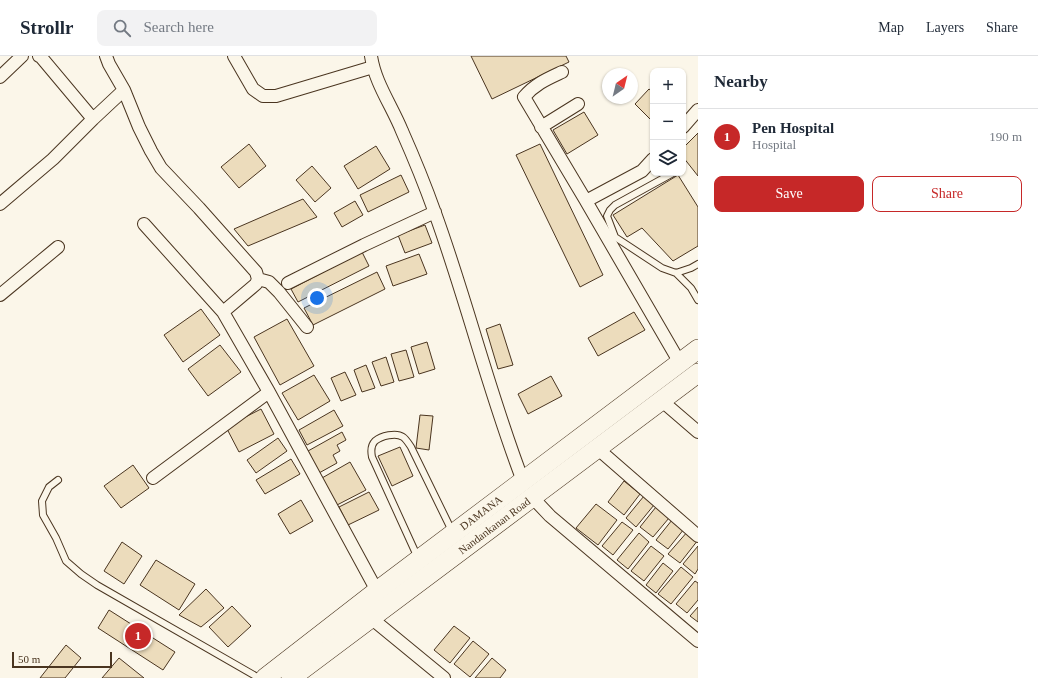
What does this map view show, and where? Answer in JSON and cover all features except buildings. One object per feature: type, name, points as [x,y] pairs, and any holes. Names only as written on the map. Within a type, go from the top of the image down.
[{"type":"main road","name":"DAMANA","points":[[265,678],[377,591],[698,349]]},
{"type":"main road","name":"Nandankanan Road","points":[[291,678],[698,373]]},
{"type":"street","points":[[0,77],[22,56]]},
{"type":"street","points":[[39,56],[92,118]]},
{"type":"street","points":[[106,56],[124,90],[139,126],[161,168],[256,272],[258,279],[256,284],[223,312]]},
{"type":"street","points":[[234,56],[252,89],[264,96],[276,96],[372,62],[378,81],[402,130],[435,212],[460,286],[510,446],[523,481]]},
{"type":"street","points":[[562,72],[540,82],[524,97],[680,363]]},
{"type":"street","points":[[0,204],[53,160],[92,118],[124,90]]},
{"type":"street","points":[[541,127],[578,104]]},
{"type":"street","points":[[686,123],[698,110]]},
{"type":"street","points":[[586,201],[642,171],[650,162]]},
{"type":"street","points":[[288,283],[435,212]]},
{"type":"street","points":[[144,224],[223,312],[270,392],[377,591]]},
{"type":"street","points":[[0,295],[58,247]]},
{"type":"street","points":[[258,279],[269,282],[307,327]]},
{"type":"street","points":[[153,478],[270,392]]},
{"type":"street","points":[[662,401],[698,432]]},
{"type":"street","points":[[598,449],[698,536]]},
{"type":"street","points":[[532,498],[550,516],[698,641]]},
{"type":"street","points":[[371,618],[444,678]]},
{"type":"lane","points":[[668,176],[615,205],[607,216],[615,237],[662,268],[676,273],[691,288],[698,300]]},
{"type":"lane","points":[[676,273],[698,264]]},
{"type":"lane","points":[[418,560],[372,457],[371,448],[375,441],[390,434],[396,434],[404,437],[411,447],[453,534]]},
{"type":"lane","points":[[58,480],[49,488],[42,501],[43,515],[66,560],[81,574],[97,585],[259,678]]},
{"type":"place","name":"Pen Hospital","points":[[138,636]]}]
